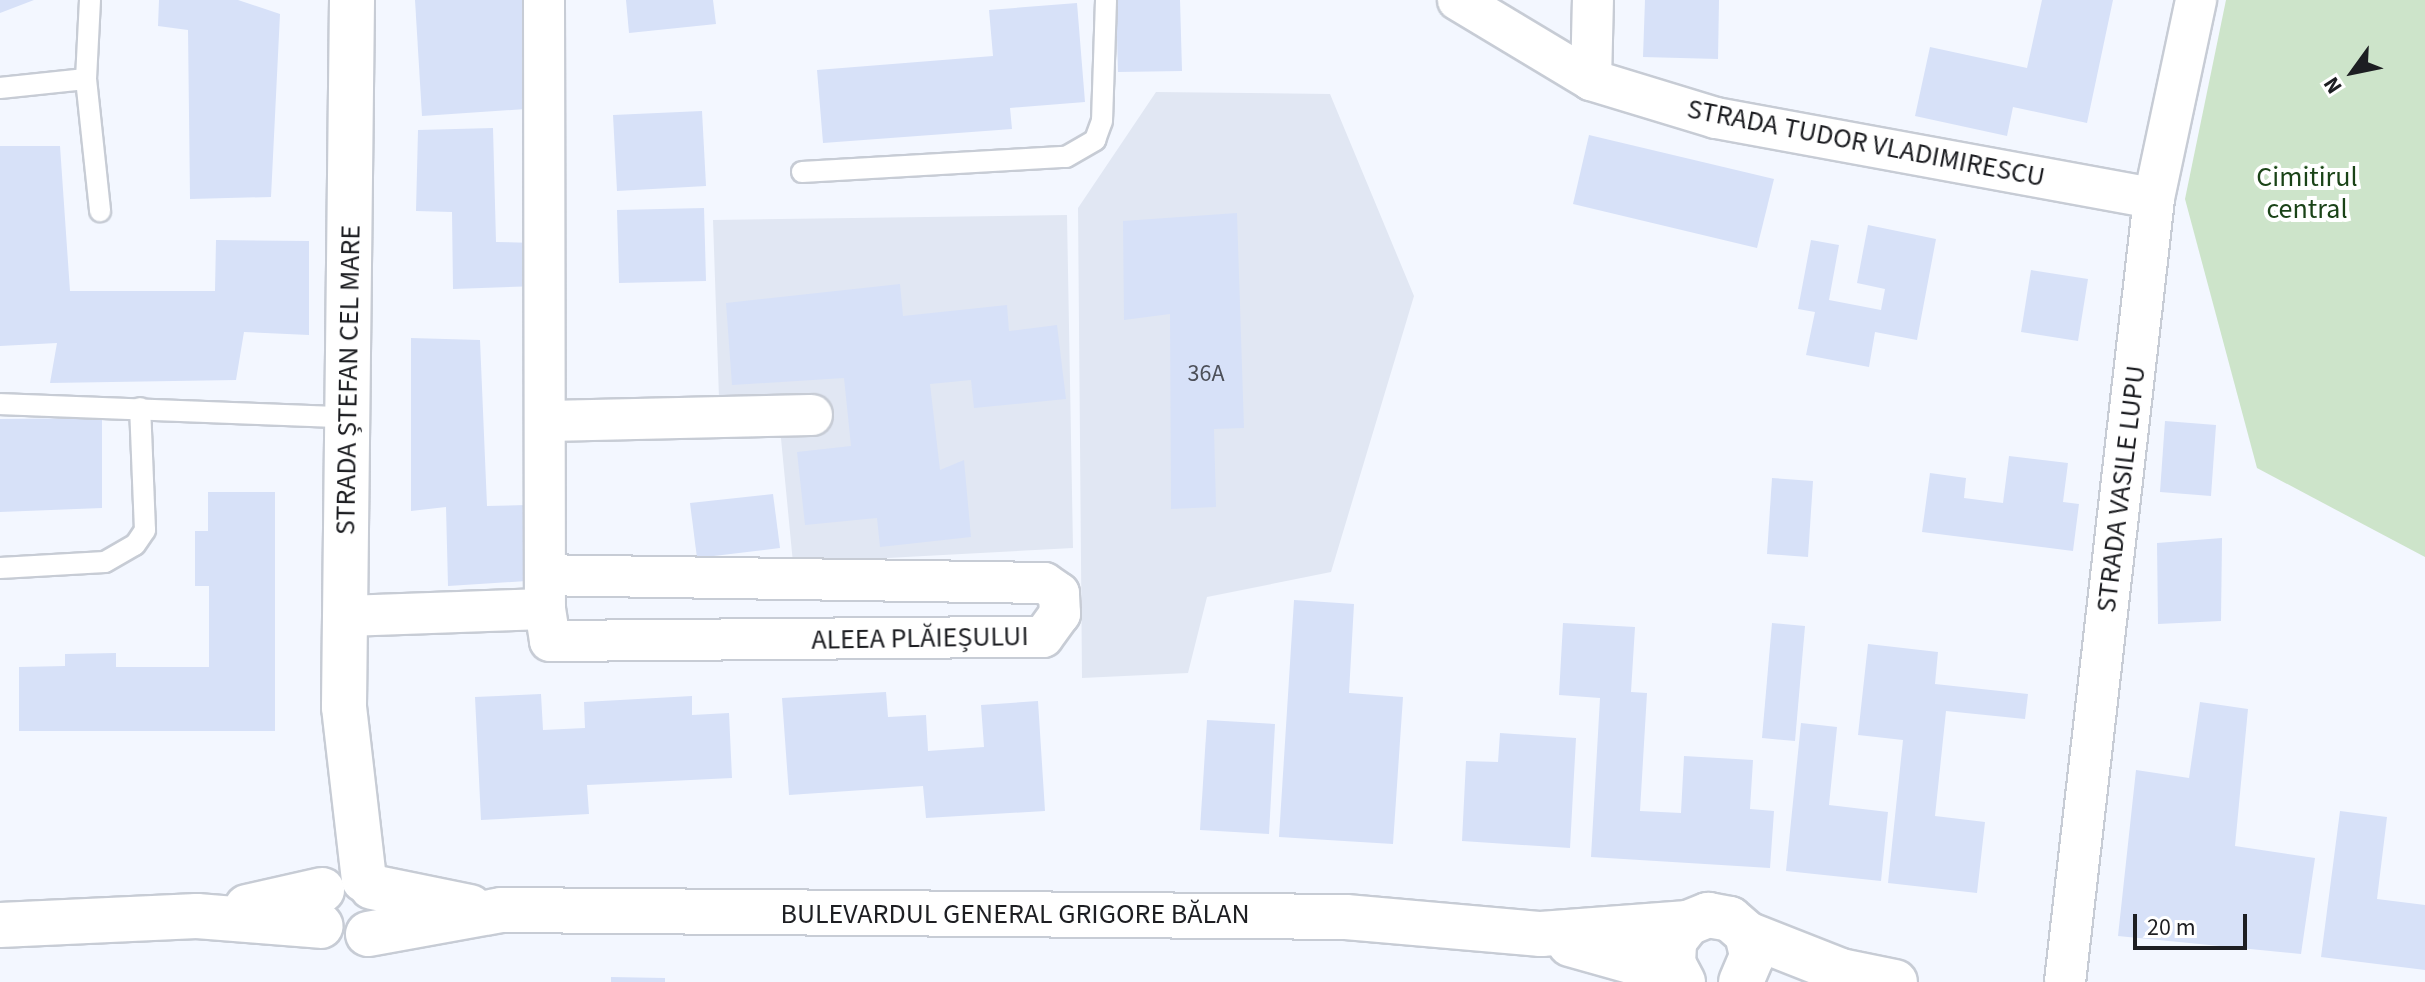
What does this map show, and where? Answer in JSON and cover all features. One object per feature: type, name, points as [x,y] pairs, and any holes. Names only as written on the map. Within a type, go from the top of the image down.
[{"type":"street","name":"STRADA ȘTEFAN CEL MARE","points":[[352,0],[346,417],[347,760],[342,893],[381,917],[368,934]]},
{"type":"street","name":"ALEEA PLĂIEȘULUI","points":[[345,616],[546,592],[1044,583],[1059,593],[1060,614],[1043,637],[558,642],[546,636],[546,592],[547,421],[544,0]]},
{"type":"street","name":"STRADA TUDOR VLADIMIRESCU","points":[[1458,0],[1591,80],[1794,135],[2154,198]]},
{"type":"street","points":[[1591,80],[1593,0]]},
{"type":"street","name":"STRADA VASILE LUPU","points":[[2065,982],[2154,198],[2196,0]]},
{"type":"street","points":[[547,421],[812,415]]},
{"type":"street","name":"BULEVARDUL GENERAL GRIGORE BĂLAN","points":[[0,925],[197,916],[342,893],[488,911],[1346,917],[1541,934],[1688,923],[1720,915],[1747,934]]},
{"type":"street","name":"BULEVARDUL GENERAL GRIGORE BĂLAN","points":[[368,934],[488,911]]},
{"type":"street","points":[[1680,978],[1672,952],[1688,923]]},
{"type":"street","name":"BULEVARDUL GENERAL GRIGORE BĂLAN","points":[[1541,934],[1680,978]]},
{"type":"street","points":[[1747,934],[1752,956],[1743,980],[1841,971]]},
{"type":"street","points":[[1747,934],[1841,971],[1895,982]]},
{"type":"lane","points":[[90,0],[86,79],[100,211]]},
{"type":"lane","points":[[802,172],[1066,157],[1095,140],[1102,121],[1106,0]]},
{"type":"lane","points":[[0,88],[86,79]]},
{"type":"lane","points":[[0,404],[346,417]]},
{"type":"lane","points":[[0,568],[105,562],[135,545],[145,530],[140,408]]},
{"type":"shaded area","points":[[1156,92],[1330,94],[1414,296],[1331,572],[1207,597],[1188,673],[1082,678],[1078,208]]},
{"type":"shaded area","points":[[1067,215],[1073,548],[793,563],[777,397],[719,398],[713,220]]},
{"type":"green space","name":"Cimitirul central","points":[[2226,0],[2425,0],[2425,557],[2257,468],[2185,199]]},
{"type":"building","points":[[0,0],[34,0],[0,13]]},
{"type":"building","points":[[159,0],[238,0],[280,14],[271,197],[190,199],[188,30],[158,26]]},
{"type":"building","points":[[415,0],[533,0],[540,108],[422,116]]},
{"type":"building","points":[[626,0],[713,0],[716,24],[629,33]]},
{"type":"building","points":[[1116,0],[1180,0],[1182,71],[1118,72]]},
{"type":"building","points":[[1645,0],[1719,0],[1718,59],[1643,57]]},
{"type":"building","points":[[2042,0],[2113,0],[2087,123],[2013,107],[2007,136],[1915,116],[1930,47],[2027,68]]},
{"type":"building","points":[[1077,3],[1085,102],[1010,108],[1012,129],[823,143],[817,70],[993,56],[989,10]]},
{"type":"building","points":[[702,111],[706,186],[617,191],[613,115]]},
{"type":"building","points":[[493,128],[496,242],[536,243],[538,286],[453,289],[452,212],[416,211],[418,130]]},
{"type":"building","points":[[1589,135],[1774,179],[1757,248],[1573,204]]},
{"type":"building","points":[[0,146],[60,146],[70,291],[215,291],[216,240],[309,241],[309,335],[244,332],[236,380],[50,383],[57,343],[0,346]]},
{"type":"building","points":[[704,208],[706,281],[619,283],[617,210]]},
{"type":"building","points":[[1237,213],[1244,428],[1214,429],[1216,507],[1171,509],[1170,314],[1124,320],[1123,221]]},
{"type":"building","points":[[1868,225],[1936,239],[1917,340],[1875,332],[1869,367],[1806,355],[1815,312],[1798,309],[1811,240],[1839,245],[1829,300],[1881,310],[1885,289],[1857,283]]},
{"type":"building","points":[[2031,270],[2088,279],[2078,341],[2021,332]]},
{"type":"building","points":[[900,284],[903,316],[1007,305],[1009,331],[1057,325],[1066,399],[974,408],[971,380],[930,384],[940,470],[964,460],[971,537],[880,547],[877,518],[805,525],[797,452],[851,446],[844,378],[732,385],[726,303]]},
{"type":"building","points":[[411,338],[480,340],[487,506],[527,505],[527,581],[448,586],[446,507],[411,511]]},
{"type":"building","points":[[102,418],[102,508],[0,512],[0,419]]},
{"type":"building","points":[[2165,421],[2216,425],[2211,496],[2160,492]]},
{"type":"building","points":[[2009,456],[2068,463],[2063,502],[2079,504],[2073,551],[1922,532],[1930,473],[1966,478],[1964,498],[2003,503]]},
{"type":"building","points":[[1772,478],[1813,481],[1808,557],[1767,554]]},
{"type":"building","points":[[208,492],[275,492],[275,731],[19,731],[19,667],[65,666],[65,654],[116,653],[116,667],[209,667],[209,586],[195,586],[195,531],[208,531]]},
{"type":"building","points":[[773,494],[780,548],[697,558],[690,503]]},
{"type":"building","points":[[2222,538],[2221,621],[2158,624],[2157,543]]},
{"type":"building","points":[[1294,600],[1354,604],[1349,693],[1403,697],[1393,844],[1279,837]]},
{"type":"building","points":[[1563,623],[1635,627],[1631,692],[1647,693],[1640,811],[1681,813],[1684,756],[1753,760],[1750,809],[1774,811],[1770,868],[1591,857],[1600,698],[1559,695]]},
{"type":"building","points":[[1772,623],[1805,626],[1795,741],[1762,738]]},
{"type":"building","points":[[1868,644],[1938,652],[1935,684],[2028,694],[2025,719],[1946,711],[1935,816],[1985,822],[1977,893],[1888,883],[1903,740],[1858,735]]},
{"type":"building","points":[[886,692],[888,717],[926,715],[928,751],[984,747],[981,705],[1038,701],[1045,811],[926,818],[923,786],[789,795],[782,698]]},
{"type":"building","points":[[541,694],[543,730],[585,728],[584,702],[692,696],[692,715],[729,713],[732,778],[587,785],[589,814],[481,820],[475,697]]},
{"type":"building","points":[[2200,702],[2248,709],[2235,846],[2315,858],[2301,954],[2118,936],[2136,770],[2189,778]]},
{"type":"building","points":[[1207,720],[1275,724],[1269,834],[1200,830]]},
{"type":"building","points":[[1801,723],[1837,727],[1829,805],[1888,812],[1881,881],[1786,871]]},
{"type":"building","points":[[1500,733],[1576,738],[1570,848],[1462,841],[1466,761],[1498,762]]},
{"type":"building","points":[[2340,811],[2387,817],[2377,899],[2425,905],[2425,970],[2321,957]]},
{"type":"building","points":[[611,977],[665,978],[665,982],[611,982]]}]
